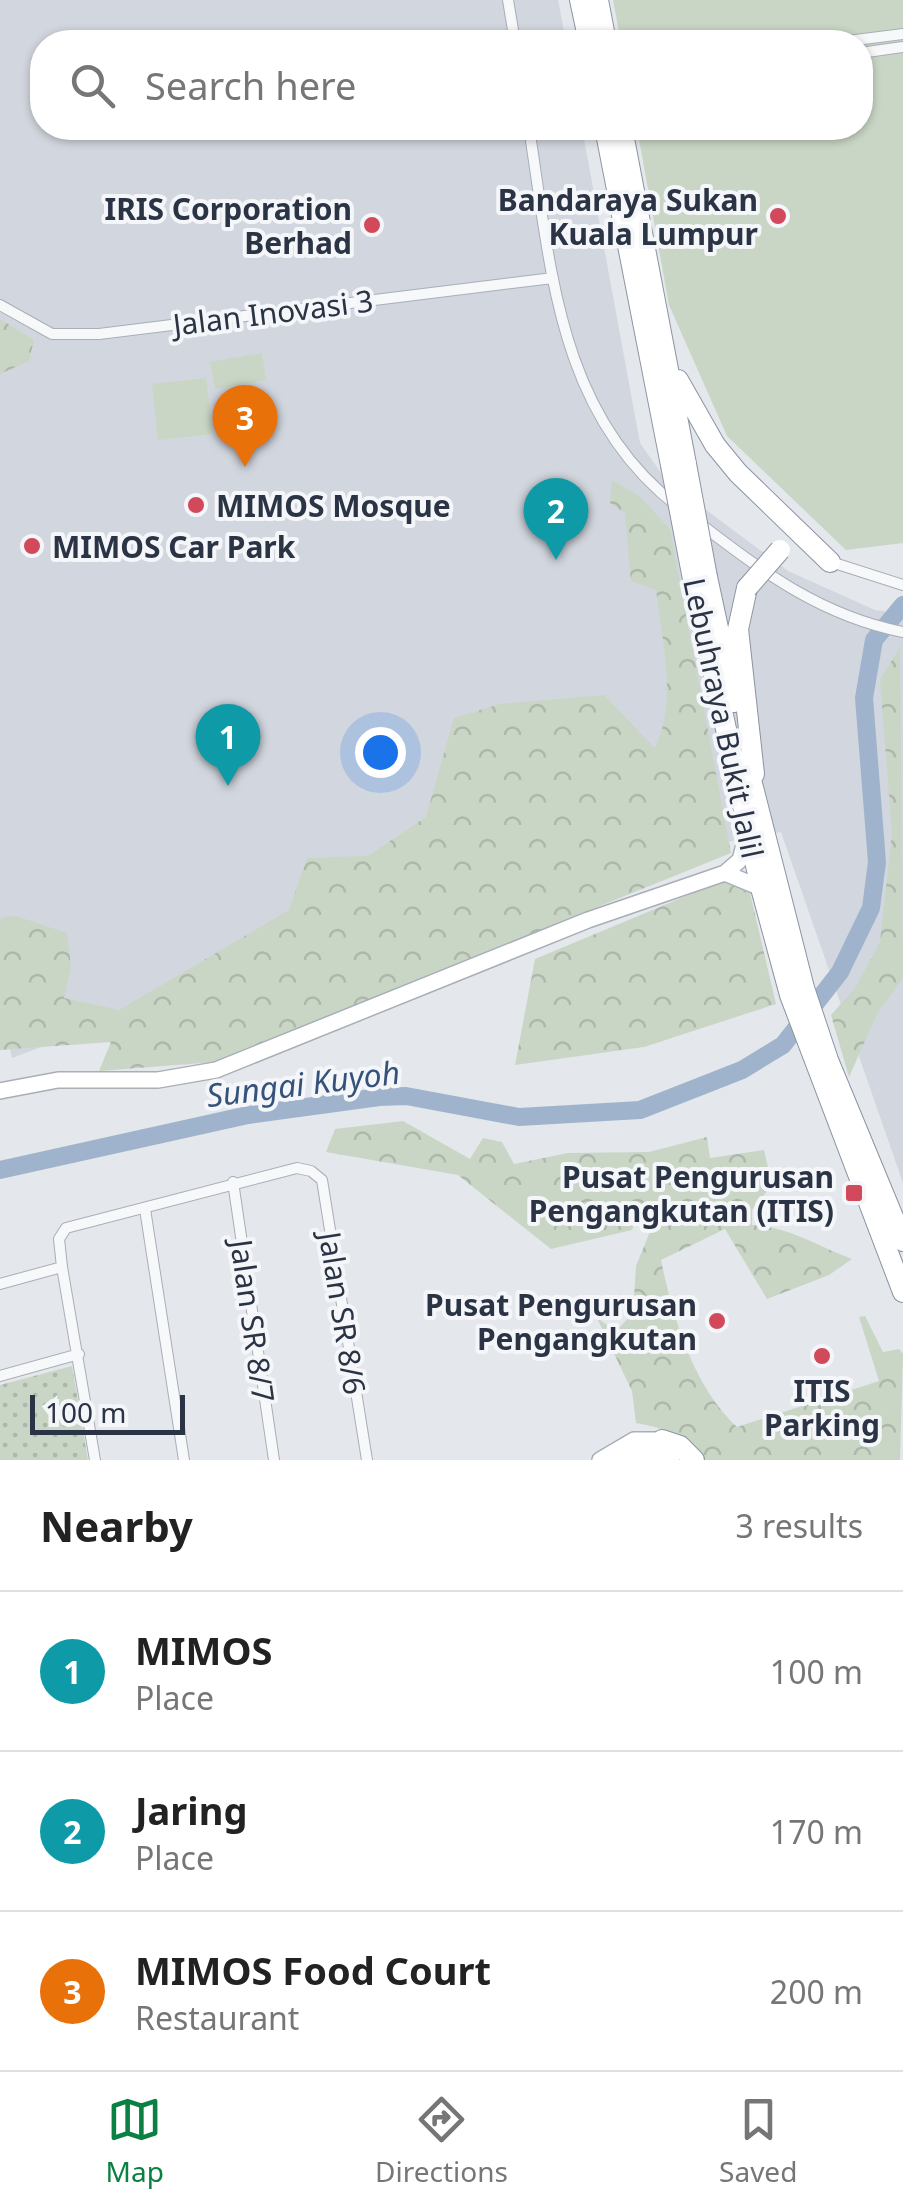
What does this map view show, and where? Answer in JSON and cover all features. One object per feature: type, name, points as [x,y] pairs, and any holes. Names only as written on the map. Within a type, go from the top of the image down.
[{"type":"highway","points":[[580,0],[586,30]]},
{"type":"highway","points":[[598,0],[604,30]]},
{"type":"highway","name":"Lebuhraya Bukit Jalil","points":[[608,140],[678,464],[761,888],[903,1292]]},
{"type":"highway","name":"Lebuhraya Bukit Jalil","points":[[624,140],[671,370],[678,464]]},
{"type":"highway","points":[[671,370],[715,446],[830,562]]},
{"type":"highway","points":[[758,810],[738,629],[747,588],[780,550],[789,546],[830,562]]},
{"type":"highway","name":"Lebuhraya Bukit Jalil","points":[[700,578],[758,810],[797,992]]},
{"type":"highway","name":"Lebuhraya Bukit Jalil","points":[[821,1063],[903,1241]]},
{"type":"highway","points":[[622,1460],[680,1446],[694,1460]]},
{"type":"highway","points":[[666,1450],[684,1460]]},
{"type":"street","points":[[508,0],[513,30]]},
{"type":"street","points":[[873,38],[903,34]]},
{"type":"street","points":[[873,51],[903,47]]},
{"type":"street","points":[[531,140],[553,278],[581,384],[605,431],[630,464],[756,568],[802,598],[852,618],[903,632]]},
{"type":"street","name":"Jalan Inovasi 3","points":[[0,306],[52,334],[98,334],[553,278]]},
{"type":"street","points":[[830,562],[856,574],[903,585]]},
{"type":"street","points":[[0,1091],[58,1080],[158,1080],[216,1070],[588,920],[725,873],[740,860],[748,830]]},
{"type":"street","points":[[725,873],[761,888]]},
{"type":"street","name":"Jalan SR 8/6","points":[[232,1182],[297,1168],[311,1171],[322,1180],[366,1460]]},
{"type":"street","points":[[95,1460],[59,1240],[66,1228],[232,1182]]},
{"type":"street","name":"Jalan SR 8/7","points":[[232,1182],[274,1460]]},
{"type":"street","points":[[144,1209],[184,1460]]},
{"type":"street","points":[[0,1284],[62,1267]]},
{"type":"street","points":[[0,1376],[78,1354]]},
{"type":"street","points":[[600,1460],[634,1440],[666,1450]]},
{"type":"shaded area","points":[[0,0],[558,0],[564,30],[30,30],[30,140],[584,140],[640,443],[666,480],[788,571],[875,610],[903,614],[903,1183],[781,832],[700,847],[210,983],[12,1058],[0,1004]]},
{"type":"green space","name":"Bandaraya Sukan Kuala Lumpur","points":[[613,0],[903,0],[903,543],[846,550],[727,436],[669,305],[639,140],[873,140],[873,30],[619,30]]},
{"type":"green space","points":[[0,319],[34,340],[29,361],[0,374]]},
{"type":"green space","points":[[262,353],[266,380],[215,389],[210,362]]},
{"type":"green space","points":[[206,378],[213,434],[158,440],[152,384]]},
{"type":"green space","points":[[612,480],[639,496],[670,529],[731,853],[215,1062],[99,1071],[111,1042],[0,1050],[0,919],[13,915],[67,933],[71,966],[64,998],[119,1010],[289,910],[307,858],[368,856],[426,817],[454,718],[500,704],[604,695],[655,748],[662,730],[667,690],[656,590],[631,581],[625,513],[610,503]]},
{"type":"green space","points":[[900,647],[903,978],[877,1014],[849,1077],[831,1015],[855,988],[880,942],[892,833],[880,680]]},
{"type":"green space","points":[[722,881],[750,893],[776,1004],[644,1047],[515,1065],[535,959]]},
{"type":"green space","points":[[403,1121],[470,1159],[483,1138],[502,1142],[514,1164],[568,1153],[649,1152],[707,1137],[710,1158],[764,1150],[772,1185],[752,1210],[752,1225],[790,1233],[852,1259],[829,1275],[767,1299],[725,1229],[661,1260],[687,1350],[708,1392],[737,1427],[879,1381],[859,1317],[865,1316],[883,1352],[899,1349],[903,1354],[900,1460],[702,1460],[674,1434],[636,1423],[632,1391],[597,1318],[616,1331],[633,1313],[636,1266],[656,1217],[640,1206],[632,1230],[551,1249],[458,1175],[326,1152],[335,1129]]},
{"type":"green space","points":[[72,1366],[88,1460],[0,1460],[0,1385]]},
{"type":"waterway","name":"Sungai Kuyoh","points":[[0,1170],[248,1115],[379,1097],[406,1096],[519,1117],[640,1110],[742,1070],[783,1045],[840,972],[871,908],[877,862],[864,698],[874,640],[903,605]]},
{"type":"place","name":"Bandaraya Sukan Kuala Lumpur","points":[[778,216]]},
{"type":"place","name":"IRIS Corporation Berhad","points":[[372,225]]},
{"type":"place","name":"MIMOS Food Court","points":[[245,467]]},
{"type":"place","name":"MIMOS Mosque","points":[[196,505]]},
{"type":"place","name":"MIMOS Car Park","points":[[32,546]]},
{"type":"place","name":"Jaring","points":[[556,560]]},
{"type":"place","name":"MIMOS","points":[[228,786]]},
{"type":"place","name":"Pusat Pengurusan Pengangkutan (ITIS)","points":[[854,1193]]},
{"type":"place","name":"Pusat Pengurusan Pengangkutan","points":[[717,1321]]},
{"type":"place","name":"ITIS Parking","points":[[822,1356]]}]
